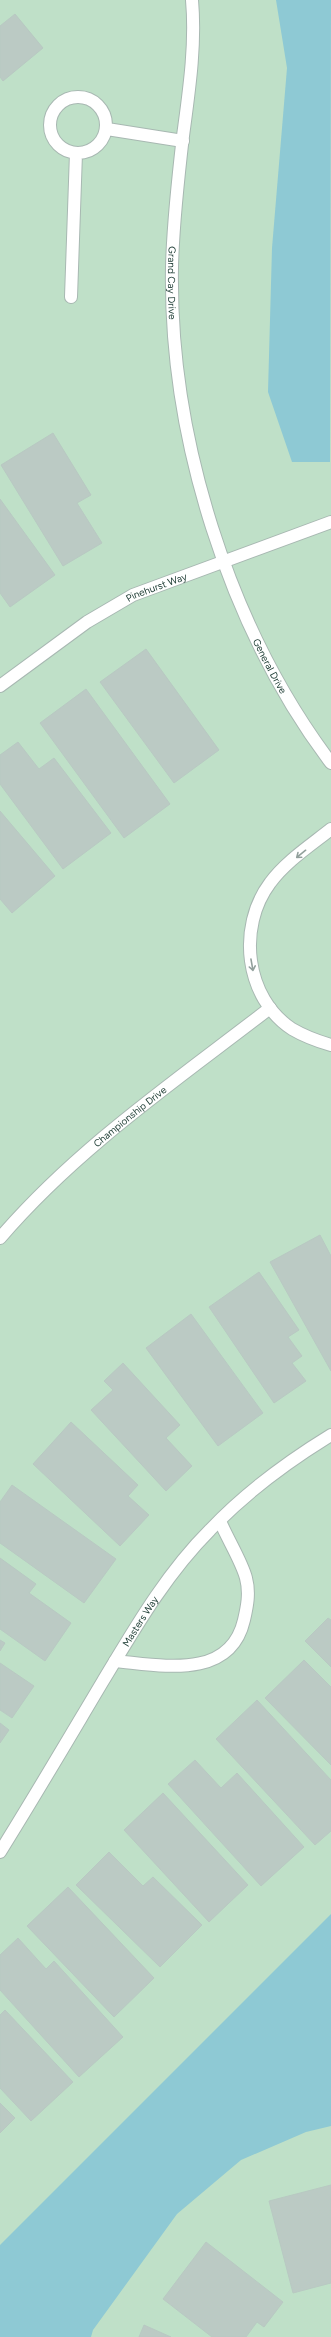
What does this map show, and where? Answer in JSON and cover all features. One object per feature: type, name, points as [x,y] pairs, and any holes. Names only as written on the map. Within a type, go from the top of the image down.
[{"type":"street","name":"Grand Cay Drive","points":[[192,0],[194,20],[192,72],[178,179],[172,268],[177,357],[185,416],[203,496],[223,561]]},
{"type":"street","points":[[76,97],[88,98],[99,105],[106,116],[107,129],[102,141],[93,150],[76,153],[68,151],[58,144],[51,134],[50,121],[54,109],[64,100],[76,97]]},
{"type":"street","points":[[107,129],[183,141]]},
{"type":"street","points":[[71,296],[76,153]]},
{"type":"street","name":"Pinehurst Way","points":[[0,686],[109,607],[133,595],[331,522]]},
{"type":"street","name":"General Drive","points":[[223,561],[258,642],[286,694],[331,763]]},
{"type":"street","points":[[331,829],[286,865],[270,883],[258,904],[250,927],[251,965],[258,988],[270,1008],[291,1028],[312,1040],[331,1045]]},
{"type":"street","name":"Championship Drive","points":[[0,1238],[28,1205],[93,1146],[270,1008]]},
{"type":"street","name":"Masters Way","points":[[0,1852],[162,1586],[220,1521],[245,1497],[302,1452],[331,1435]]},
{"type":"street","points":[[115,1661],[180,1666],[207,1663],[229,1650],[242,1630],[248,1603],[246,1578],[220,1521]]},
{"type":"green space","points":[[0,0],[331,0],[331,2337],[0,2337]]},
{"type":"water","points":[[276,0],[331,0],[330,462],[292,462],[268,392],[272,248],[287,68]]},
{"type":"water","points":[[331,1914],[331,2126],[306,2132],[241,2160],[177,2214],[93,2330],[91,2337],[0,2337],[0,2245]]},
{"type":"building","points":[[15,14],[43,48],[3,81],[0,77],[0,26]]},
{"type":"building","points":[[53,433],[91,495],[77,503],[102,543],[63,566],[1,465]]},
{"type":"building","points":[[0,499],[55,575],[10,607],[0,593]]},
{"type":"building","points":[[146,649],[219,750],[174,783],[100,682]]},
{"type":"building","points":[[86,689],[170,804],[124,838],[40,723]]},
{"type":"building","points":[[18,742],[39,769],[54,758],[111,833],[63,869],[0,784],[0,755]]},
{"type":"building","points":[[0,811],[55,876],[12,913],[0,899]]},
{"type":"building","points":[[320,1235],[331,1256],[331,1371],[270,1262]]},
{"type":"building","points":[[259,1272],[299,1330],[288,1337],[302,1356],[292,1363],[306,1381],[274,1403],[209,1307]]},
{"type":"building","points":[[191,1314],[263,1413],[218,1446],[146,1348]]},
{"type":"building","points":[[123,1363],[180,1425],[166,1438],[192,1466],[166,1491],[91,1410],[113,1390],[104,1381]]},
{"type":"building","points":[[71,1422],[138,1485],[128,1496],[149,1515],[120,1546],[33,1464]]},
{"type":"building","points":[[12,1485],[116,1559],[84,1603],[0,1543],[0,1502]]},
{"type":"building","points":[[0,1558],[36,1584],[29,1593],[71,1623],[45,1661],[0,1629]]},
{"type":"building","points":[[328,1618],[331,1620],[331,1667],[305,1641]]},
{"type":"building","points":[[0,1640],[5,1643],[0,1651]]},
{"type":"building","points":[[304,1660],[331,1687],[331,1765],[265,1698]]},
{"type":"building","points":[[0,1663],[34,1686],[12,1718],[0,1710]]},
{"type":"building","points":[[257,1700],[331,1780],[331,1831],[315,1845],[216,1739]]},
{"type":"building","points":[[0,1723],[9,1730],[0,1743]]},
{"type":"building","points":[[195,1760],[221,1788],[237,1773],[304,1847],[261,1886],[168,1784]]},
{"type":"building","points":[[163,1793],[248,1885],[209,1922],[124,1830]]},
{"type":"building","points":[[109,1852],[143,1886],[153,1877],[202,1925],[160,1967],[76,1885]]},
{"type":"building","points":[[68,1887],[154,1978],[114,2017],[27,1926]]},
{"type":"building","points":[[18,1938],[46,1969],[54,1961],[123,2037],[79,2077],[0,1990],[0,1955]]},
{"type":"building","points":[[5,2010],[73,2082],[31,2121],[0,2088],[0,2015]]},
{"type":"building","points":[[0,2103],[15,2118],[0,2133]]},
{"type":"building","points":[[331,2185],[331,2283],[293,2293],[269,2201]]},
{"type":"building","points":[[206,2242],[283,2302],[264,2327],[257,2322],[246,2337],[212,2337],[163,2299]]},
{"type":"building","points":[[144,2325],[171,2337],[139,2337]]}]
